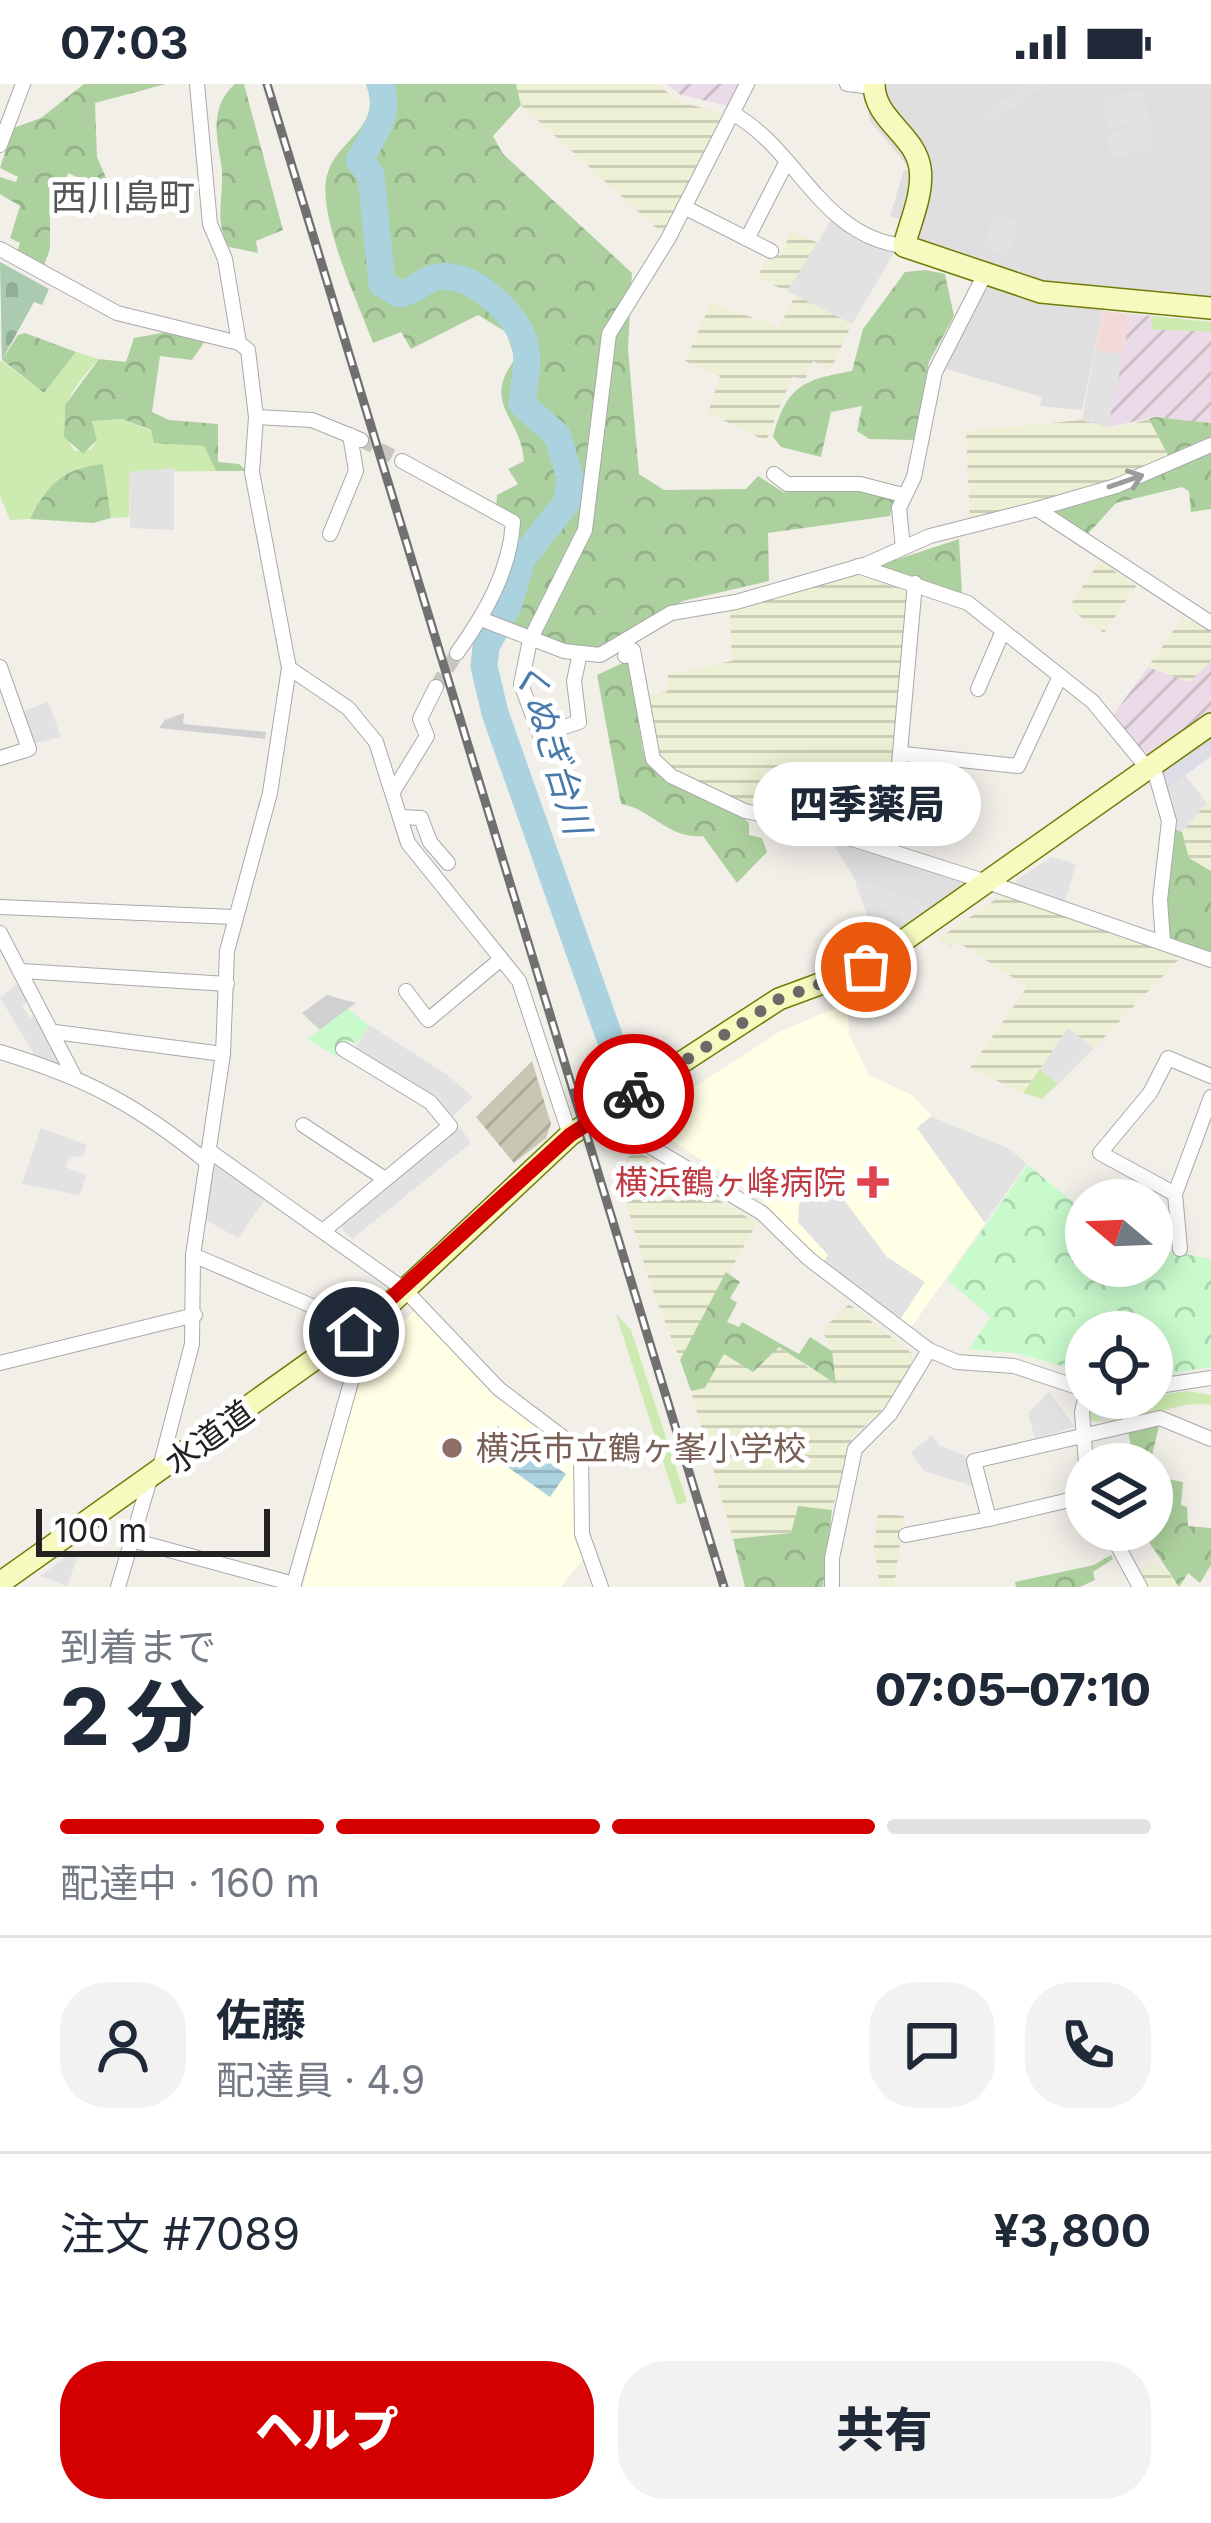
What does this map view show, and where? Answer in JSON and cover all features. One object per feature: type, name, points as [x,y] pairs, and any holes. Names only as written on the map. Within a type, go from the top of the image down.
[{"type":"street","points":[[0,146],[23,84]]},
{"type":"street","points":[[197,84],[210,224],[225,259],[239,343]]},
{"type":"street","points":[[580,653],[574,682],[579,722],[540,735],[521,684],[530,640],[585,530],[609,334],[684,208],[747,84]]},
{"type":"street","points":[[848,84],[874,86],[875,103],[914,151],[921,171],[904,246]]},
{"type":"street","points":[[732,113],[755,125],[823,206],[855,232],[1061,295],[1211,308]]},
{"type":"street","points":[[747,239],[787,161]]},
{"type":"street","points":[[684,208],[771,250]]},
{"type":"street","points":[[0,249],[117,313],[239,343],[248,350],[256,417],[252,472],[289,668],[270,793],[234,917],[224,1054],[194,1256],[195,1315],[154,1476],[118,1587]]},
{"type":"street","points":[[903,548],[899,508],[914,477],[938,359],[985,274]]},
{"type":"street","points":[[256,417],[312,420],[356,438],[356,471],[330,534]]},
{"type":"street","points":[[493,625],[530,640],[605,659],[671,613],[736,602],[1116,486],[1211,445]]},
{"type":"street","points":[[402,461],[513,522],[512,550],[493,625],[458,653]]},
{"type":"street","points":[[774,474],[787,484],[860,484],[903,495]]},
{"type":"street","points":[[1037,509],[1211,623]]},
{"type":"street","points":[[858,566],[968,603],[1093,702],[1150,767],[1169,820],[1160,901],[1163,942]]},
{"type":"street","points":[[802,823],[874,796],[898,775],[914,583]]},
{"type":"street","points":[[978,689],[1004,631]]},
{"type":"street","points":[[625,656],[633,650],[652,759],[702,794],[759,816],[802,823],[987,882],[1211,960]]},
{"type":"street","points":[[0,667],[29,748],[0,758]]},
{"type":"street","points":[[289,668],[362,723],[394,790],[418,857],[519,981],[570,1135]]},
{"type":"street","points":[[903,754],[1018,766],[1060,676]]},
{"type":"street","points":[[394,790],[427,736],[420,718],[436,687]]},
{"type":"street","name":"水道道","points":[[0,1583],[354,1332],[570,1135],[779,999],[866,967],[1211,724]]},
{"type":"street","points":[[401,817],[421,818],[430,842],[448,863]]},
{"type":"street","points":[[0,908],[234,917]]},
{"type":"street","points":[[0,933],[73,1074]]},
{"type":"street","points":[[406,992],[428,1020],[501,959]]},
{"type":"street","points":[[22,971],[227,985]]},
{"type":"street","points":[[55,1033],[224,1054]]},
{"type":"street","points":[[323,1231],[450,1126],[430,1102],[344,1048]]},
{"type":"street","points":[[0,1052],[73,1074],[149,1115],[405,1290],[499,1389],[581,1451],[582,1534],[602,1587]]},
{"type":"street","points":[[1175,1194],[1100,1153],[1150,1093],[1168,1058],[1211,1076]]},
{"type":"street","points":[[1180,1250],[1175,1194],[1211,1097]]},
{"type":"street","points":[[606,1112],[628,1134],[761,1213],[808,1259],[929,1350],[957,1362],[1014,1366],[1065,1384]]},
{"type":"street","points":[[303,1125],[385,1179]]},
{"type":"street","points":[[132,1540],[294,1586],[362,1347],[340,1318],[194,1256]]},
{"type":"street","points":[[0,1363],[195,1315]]},
{"type":"street","points":[[832,1587],[847,1469],[855,1449],[890,1414],[929,1350]]},
{"type":"street","points":[[1173,1384],[1211,1378]]},
{"type":"street","points":[[989,1519],[974,1461],[1160,1418],[1211,1439]]},
{"type":"street","points":[[1083,1419],[1083,1443]]},
{"type":"street","points":[[905,1535],[1065,1501]]},
{"type":"street","points":[[1120,1551],[1140,1587]]},
{"type":"shaded area","points":[[516,84],[657,84],[680,102],[724,114],[663,234],[521,105]]},
{"type":"shaded area","points":[[666,84],[740,84],[728,106],[681,95]]},
{"type":"shaded area","points":[[862,84],[1211,84],[1211,315],[1104,306],[1082,410],[1040,406],[1042,397],[940,367],[982,285],[894,253],[903,220],[890,216],[904,170],[912,171],[870,121]]},
{"type":"shaded area","points":[[1026,84],[1045,84],[989,124],[983,115]]},
{"type":"shaded area","points":[[1142,90],[1149,120],[1107,128],[1101,99]]},
{"type":"shaded area","points":[[1149,123],[1155,149],[1112,158],[1107,132]]},
{"type":"shaded area","points":[[994,214],[1019,223],[1008,257],[983,248]]},
{"type":"shaded area","points":[[831,221],[857,240],[894,253],[852,324],[787,291]]},
{"type":"shaded area","points":[[792,231],[818,243],[787,291],[757,278],[770,252],[780,256]]},
{"type":"shaded area","points":[[796,294],[852,324],[831,369],[813,361],[805,379],[792,377],[766,441],[708,413],[720,376],[685,361],[711,303],[779,327]]},
{"type":"shaded area","points":[[1103,311],[1131,314],[1108,427],[1082,420]]},
{"type":"shaded area","points":[[1131,314],[1211,322],[1211,423],[1156,417],[1108,427]]},
{"type":"shaded area","points":[[1095,349],[1123,355],[1108,427],[1082,420]]},
{"type":"shaded area","points":[[1149,419],[1171,462],[1115,484],[970,523],[966,431],[1082,420],[1114,429]]},
{"type":"shaded area","points":[[174,468],[174,530],[130,528],[129,472]]},
{"type":"shaded area","points":[[1100,561],[1136,586],[1104,633],[1068,608]]},
{"type":"shaded area","points":[[863,572],[907,586],[895,770],[872,793],[801,818],[770,815],[670,770],[658,757],[645,695],[667,692],[668,674],[732,661],[730,610]]},
{"type":"shaded area","points":[[1182,618],[1211,630],[1211,661],[1190,682],[1148,667]]},
{"type":"shaded area","points":[[1211,661],[1211,714],[1146,761],[1111,718],[1148,667],[1189,682]]},
{"type":"shaded area","points":[[48,702],[61,737],[32,744],[22,712]]},
{"type":"shaded area","points":[[184,713],[183,724],[266,732],[265,739],[159,728],[165,720]]},
{"type":"shaded area","points":[[1211,735],[1211,756],[1166,790],[1161,771]]},
{"type":"shaded area","points":[[1185,775],[1207,803],[1182,832],[1174,829],[1166,790]]},
{"type":"shaded area","points":[[1211,797],[1211,871],[1189,858],[1182,832]]},
{"type":"shaded area","points":[[829,838],[969,884],[936,908],[868,918],[860,887]]},
{"type":"shaded area","points":[[1052,857],[1076,864],[1064,904],[1021,889],[1016,880]]},
{"type":"shaded area","points":[[854,878],[936,908],[902,933],[868,918]]},
{"type":"shaded area","points":[[1005,893],[1183,955],[1094,1048],[1068,1029],[1023,1093],[970,1068],[1027,987],[958,942],[950,946],[938,939]]},
{"type":"shaded area","points":[[22,980],[33,998],[22,1006],[30,1018],[40,1012],[65,1067],[36,1057],[0,998]]},
{"type":"shaded area","points":[[327,995],[356,1003],[320,1030],[302,1013]]},
{"type":"shaded area","name":"横浜鶴ヶ峰病院","points":[[848,1003],[849,1035],[869,1075],[912,1095],[932,1116],[1010,1149],[1027,1164],[910,1329],[814,1254],[761,1199],[642,1121],[779,1032]]},
{"type":"shaded area","points":[[369,1025],[473,1097],[451,1118],[355,1049]]},
{"type":"shaded area","points":[[1068,1028],[1094,1048],[1058,1084],[1040,1069]]},
{"type":"shaded area","points":[[532,1061],[551,1124],[546,1138],[514,1163],[476,1117]]},
{"type":"shaded area","points":[[931,1116],[1010,1149],[1027,1164],[985,1223],[917,1128]]},
{"type":"shaded area","points":[[459,1126],[471,1143],[352,1239],[343,1230],[342,1221]]},
{"type":"shaded area","points":[[41,1128],[87,1145],[83,1156],[69,1157],[65,1167],[86,1175],[80,1195],[22,1184]]},
{"type":"shaded area","points":[[637,1151],[757,1223],[680,1360],[652,1289],[615,1166]]},
{"type":"shaded area","points":[[218,1160],[268,1195],[238,1238],[202,1218],[210,1165]]},
{"type":"shaded area","points":[[828,1179],[887,1257],[925,1282],[899,1321],[824,1261],[828,1255],[798,1222],[799,1204]]},
{"type":"shaded area","points":[[849,1304],[913,1354],[910,1369],[882,1410],[852,1438],[832,1510],[798,1506],[791,1533],[733,1539],[691,1391],[705,1387],[724,1354],[779,1347],[813,1371],[832,1351],[822,1330]]},
{"type":"shaded area","name":"横浜市立鶴ヶ峯小学校","points":[[415,1311],[497,1395],[575,1456],[574,1525],[584,1558],[561,1587],[303,1587],[367,1347]]},
{"type":"shaded area","points":[[1049,1392],[1075,1427],[1035,1439],[1028,1413]]},
{"type":"shaded area","points":[[932,1435],[939,1445],[967,1456],[976,1487],[924,1471],[911,1452]]},
{"type":"shaded area","points":[[878,1513],[904,1516],[894,1587],[880,1587],[874,1546]]},
{"type":"shaded area","points":[[69,1555],[77,1558],[67,1586],[40,1576]]},
{"type":"shaded area","points":[[1158,1562],[1180,1587],[1145,1587],[1136,1571]]},
{"type":"green space","points":[[84,84],[166,84],[95,103],[97,157],[110,187],[82,192],[82,179],[68,173],[64,194],[50,209],[50,249],[42,271],[16,255],[20,243],[10,238],[20,206],[0,194],[0,177],[16,182],[18,177],[0,168],[13,128],[41,118]]},
{"type":"green space","points":[[235,84],[244,84],[283,230],[256,241],[258,253],[229,247],[221,226],[217,121],[222,102]]},
{"type":"green space","points":[[366,84],[516,84],[521,105],[493,136],[503,154],[632,273],[628,349],[639,474],[664,490],[746,489],[758,476],[783,492],[844,488],[894,497],[890,516],[768,533],[769,581],[683,601],[598,649],[573,647],[496,617],[518,562],[520,524],[496,510],[497,495],[518,484],[508,469],[524,461],[502,400],[506,375],[515,359],[506,332],[478,315],[411,349],[401,332],[373,343],[332,233],[325,189],[334,160],[365,122],[370,99]]},
{"type":"green space","points":[[0,262],[49,289],[42,305],[34,302],[2,360]]},
{"type":"green space","points":[[905,272],[945,274],[954,316],[929,362],[914,440],[869,439],[857,431],[862,406],[831,412],[821,457],[781,447],[773,437],[791,396],[809,382],[852,371],[863,329]]},
{"type":"green space","points":[[1152,316],[1211,322],[1211,332],[1151,329]]},
{"type":"green space","points":[[167,332],[205,341],[192,360],[160,356],[152,412],[169,420],[218,424],[218,462],[239,464],[247,471],[216,471],[204,446],[154,443],[151,430],[122,419],[92,421],[97,440],[83,454],[64,437],[65,405],[99,359],[126,362],[134,338]]},
{"type":"green space","points":[[25,333],[76,352],[44,393],[2,360],[18,335]]},
{"type":"green space","points":[[76,352],[99,359],[73,391],[64,414],[75,451],[91,450],[97,440],[92,421],[122,419],[151,431],[155,439],[205,446],[216,471],[129,472],[129,517],[111,518],[103,464],[89,466],[58,480],[30,519],[10,520],[0,496],[0,360],[44,393]]},
{"type":"green space","points":[[1149,419],[1211,423],[1211,509],[1191,512],[1189,491],[1182,487],[1116,503],[1085,537],[1047,510],[1174,467]]},
{"type":"green space","points":[[103,464],[111,518],[93,523],[30,519],[58,480],[78,469]]},
{"type":"green space","points":[[959,539],[962,594],[874,567]]},
{"type":"green space","points":[[629,660],[643,752],[651,765],[740,815],[749,823],[749,835],[762,838],[767,852],[737,883],[703,836],[680,833],[621,804],[597,675]]},
{"type":"green space","points":[[1174,829],[1182,832],[1189,858],[1211,871],[1211,954],[1172,941],[1164,926]]},
{"type":"green space","points":[[348,1009],[369,1025],[357,1044],[350,1041],[335,1056],[307,1039]]},
{"type":"green space","points":[[1040,1069],[1058,1084],[1042,1099],[1023,1093]]},
{"type":"green space","points":[[1028,1165],[1065,1196],[1065,1287],[1173,1287],[1173,1252],[1211,1259],[1211,1367],[1173,1373],[1173,1311],[1065,1311],[1065,1367],[1020,1354],[969,1349],[991,1317],[947,1280]]},
{"type":"green space","points":[[726,1272],[740,1282],[730,1298],[737,1303],[727,1322],[739,1327],[742,1322],[799,1354],[810,1337],[832,1351],[836,1384],[779,1347],[753,1372],[724,1354],[705,1388],[691,1391],[680,1360]]},
{"type":"green space","points":[[616,1314],[631,1330],[687,1502],[677,1505]]},
{"type":"green space","points":[[1173,1393],[1211,1395],[1211,1405],[1173,1408]]},
{"type":"green space","points":[[1159,1426],[1155,1443],[1130,1443],[1128,1432]]},
{"type":"green space","points":[[1173,1480],[1183,1482],[1181,1505],[1187,1507],[1188,1526],[1211,1528],[1211,1565],[1200,1583],[1188,1573],[1179,1587],[1155,1551],[1173,1551]]},
{"type":"green space","points":[[798,1506],[832,1510],[823,1587],[745,1587],[733,1539],[791,1533]]},
{"type":"green space","points":[[1111,1555],[1113,1559],[1093,1572],[1095,1580],[1080,1587],[1016,1587],[1015,1582],[1094,1565]]},
{"type":"water","points":[[498,1426],[566,1474],[550,1497],[482,1449]]},
{"type":"waterway","name":"くぬぎ台川","points":[[380,84],[383,114],[359,160],[371,175],[382,284],[400,294],[446,276],[473,285],[498,303],[525,345],[522,404],[557,435],[570,477],[567,502],[522,559],[509,604],[486,647],[484,666],[495,713],[626,1084]]},
{"type":"tunnel","points":[[361,440],[402,461]]},
{"type":"tunnel","points":[[436,687],[457,653]]},
{"type":"railway","points":[[267,84],[724,1587]]},
{"type":"way so far","points":[[634,1094],[779,999],[866,967]]},
{"type":"place","name":"四季薬局","points":[[866,967]]},
{"type":"place","name":"横浜鶴ヶ峰病院","points":[[873,1182]]},
{"type":"place","name":"横浜市立鶴ヶ峯小学校","points":[[452,1448]]},
{"type":"district","name":"西川島町","points":[[123,197]]},
{"type":"route","points":[[354,1332],[570,1135],[634,1094]]}]
